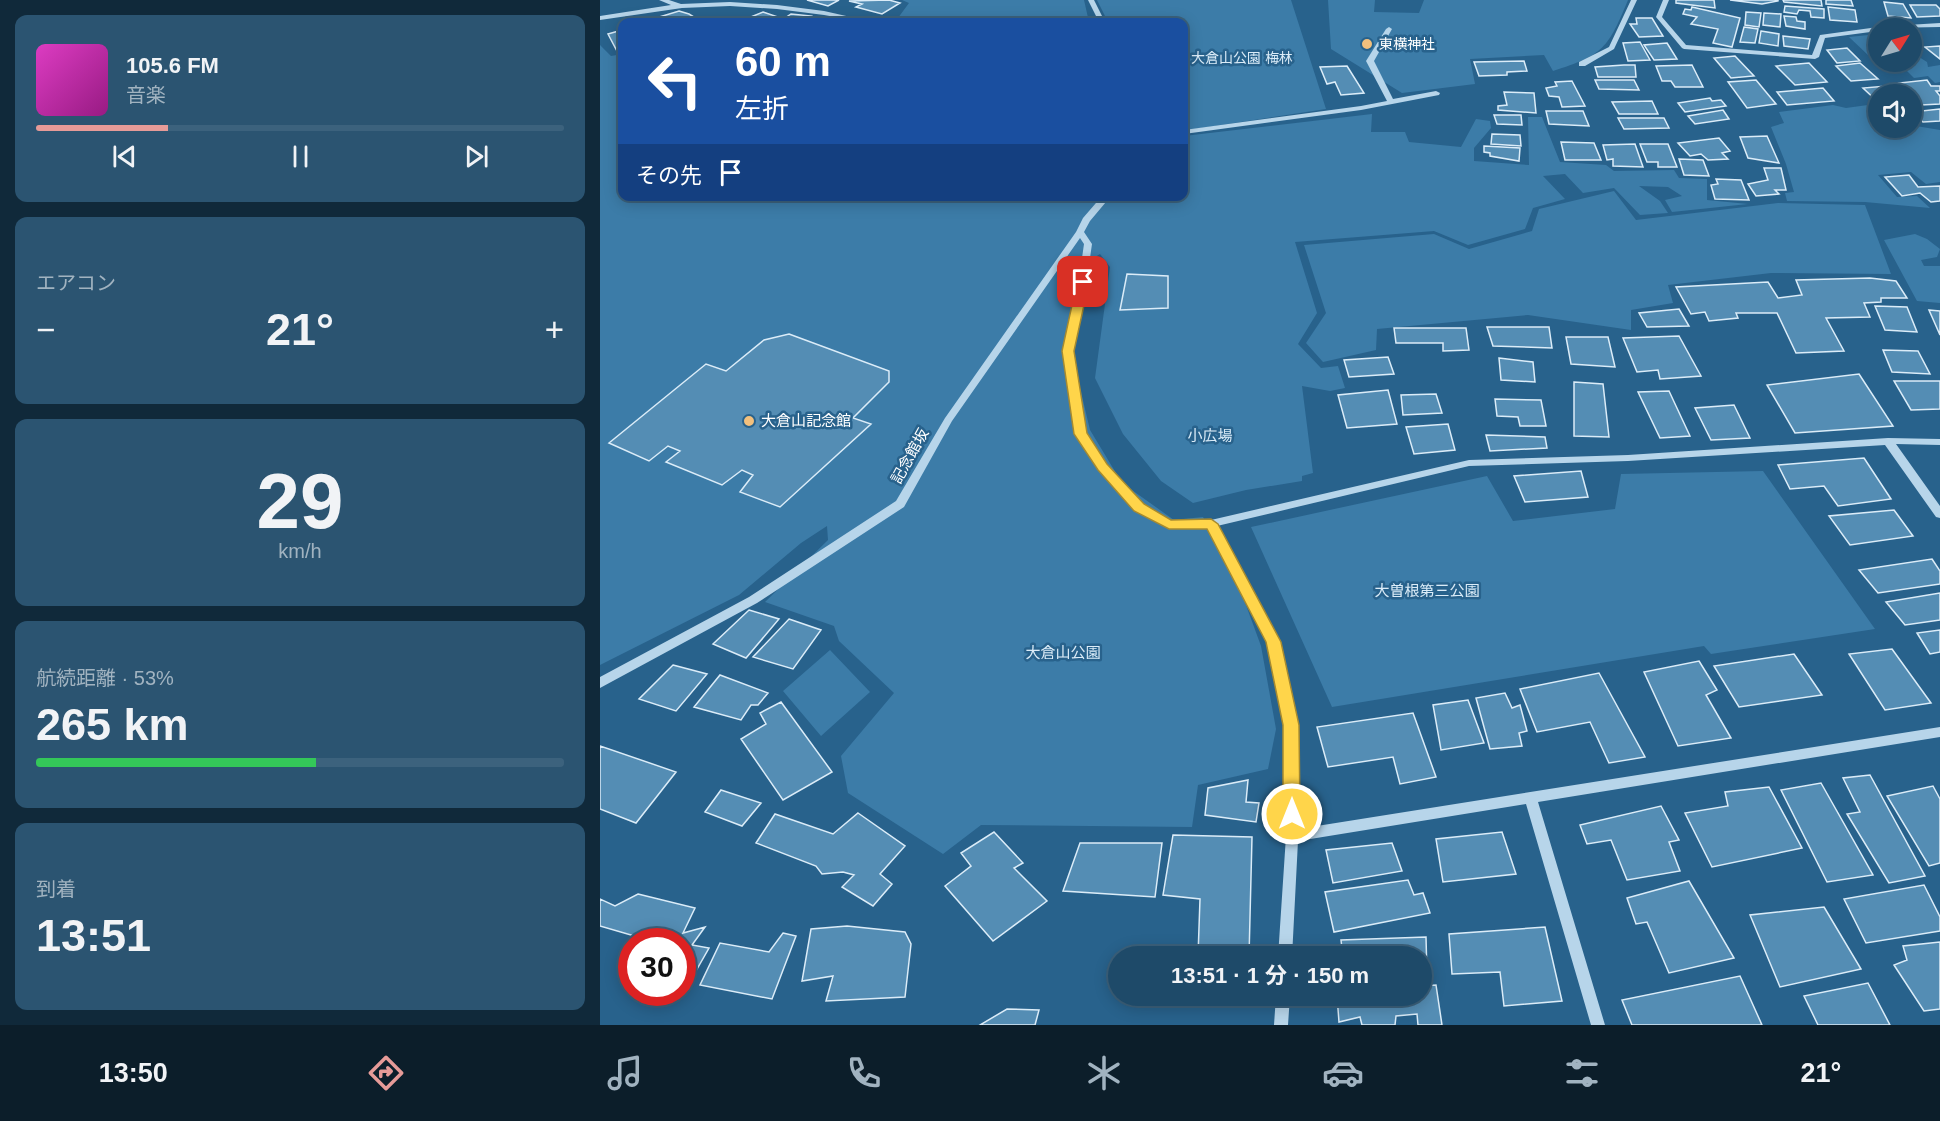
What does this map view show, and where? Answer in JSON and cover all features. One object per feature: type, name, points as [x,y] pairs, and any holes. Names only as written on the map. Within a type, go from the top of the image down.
[{"type":"street","points":[[662,0],[680,7]]},
{"type":"street","points":[[1090,0],[1100,18]]},
{"type":"street","points":[[1582,64],[1612,48],[1634,0]]},
{"type":"street","points":[[1666,0],[1659,17],[1684,47],[1815,57],[1822,36],[1868,31]]},
{"type":"street","points":[[600,18],[635,16],[680,7],[728,4],[768,6],[844,18]]},
{"type":"street","points":[[1922,26],[1940,25]]},
{"type":"street","points":[[1389,29],[1370,61],[1391,102]]},
{"type":"street","points":[[1188,131],[1391,102],[1436,93]]},
{"type":"street","name":"記念館坂","points":[[600,683],[753,600],[900,504],[948,420],[1080,232],[1086,220],[1103,201]]},
{"type":"street","points":[[1080,232],[1088,244],[1080,300],[1068,351],[1081,434],[1102,467],[1139,507],[1169,525],[1211,524],[1469,463],[1628,458],[1888,441],[1940,442]]},
{"type":"street","points":[[1888,441],[1940,514]]},
{"type":"street","points":[[1211,524],[1274,642],[1291,725],[1292,836],[1286,946]]},
{"type":"street","points":[[1292,836],[1940,732]]},
{"type":"street","points":[[1531,798],[1598,1025]]},
{"type":"street","points":[[1281,1025],[1282,1006]]},
{"type":"green space","points":[[902,0],[1084,0],[1088,18],[898,18],[909,3]]},
{"type":"green space","name":"大倉山公園 梅林","points":[[1097,0],[1291,0],[1326,109],[1188,130],[1188,18],[1106,18]]},
{"type":"green space","points":[[1328,0],[1375,0],[1374,12],[1419,13],[1424,0],[1628,0],[1609,39],[1602,48],[1583,60],[1553,71],[1544,55],[1470,59],[1475,84],[1402,93],[1331,49]]},
{"type":"green space","points":[[1868,35],[1868,55],[1849,37]]},
{"type":"green space","name":"大倉山公園","points":[[600,45],[611,56],[618,55],[618,201],[1188,201],[1188,136],[1372,114],[1371,132],[1405,132],[1409,142],[1461,147],[1476,119],[1490,121],[1491,128],[1474,148],[1474,161],[1529,165],[1528,117],[1542,117],[1560,162],[1606,165],[1614,171],[1674,170],[1679,178],[1707,179],[1707,200],[1748,204],[1672,212],[1665,200],[1682,196],[1668,187],[1639,186],[1660,201],[1668,213],[1640,215],[1614,188],[1583,193],[1565,174],[1543,176],[1565,199],[1533,208],[1525,229],[1468,245],[1434,231],[1295,242],[1317,313],[1298,344],[1321,368],[1338,366],[1345,388],[1330,391],[1302,386],[1313,473],[1302,476],[1302,481],[1246,490],[1193,503],[1161,481],[1123,434],[1095,378],[1110,267],[1100,254],[1081,266],[1067,333],[1090,430],[1122,483],[1174,520],[1203,517],[1243,597],[1261,646],[1276,729],[1268,769],[1198,785],[1192,827],[981,825],[943,854],[848,793],[841,756],[894,693],[839,641],[834,626],[765,602],[828,540],[827,526],[801,543],[739,595],[600,665]]},
{"type":"green space","points":[[1922,59],[1927,62],[1928,67],[1940,65],[1940,82],[1935,83],[1928,76],[1914,78],[1908,72],[1922,72]]},
{"type":"green space","points":[[1833,105],[1846,108],[1868,105],[1868,138],[1922,138],[1922,127],[1940,130],[1940,182],[1926,184],[1911,172],[1878,175],[1897,197],[1917,196],[1930,208],[1865,202],[1787,201],[1785,193],[1794,192],[1771,127],[1784,123],[1779,112]]},
{"type":"green space","points":[[1614,191],[1636,220],[1778,203],[1865,205],[1891,274],[1771,273],[1668,285],[1673,303],[1631,310],[1631,330],[1528,315],[1377,329],[1376,350],[1323,362],[1306,343],[1326,313],[1304,245],[1434,234],[1469,249],[1532,231],[1539,209]]},
{"type":"green space","points":[[1915,234],[1927,239],[1940,249],[1937,257],[1921,260],[1924,266],[1940,266],[1940,303],[1917,301],[1884,240]]},
{"type":"green space","name":"大曽根第三公園","points":[[1763,471],[1875,629],[1711,654],[1704,646],[1332,707],[1251,527],[1487,476],[1513,521],[1615,509],[1621,474]]},
{"type":"green space","points":[[830,650],[870,692],[821,736],[783,691]]},
{"type":"building","points":[[807,0],[839,0],[828,6]]},
{"type":"building","points":[[889,0],[900,3],[882,14],[856,7],[862,4],[849,1]]},
{"type":"building","points":[[1676,0],[1714,0],[1715,8],[1676,3]]},
{"type":"building","points":[[1730,0],[1778,0],[1778,1],[1762,4]]},
{"type":"building","points":[[1783,0],[1821,0],[1822,6],[1784,2]]},
{"type":"building","points":[[1826,0],[1851,0],[1853,6],[1826,4]]},
{"type":"building","points":[[1884,2],[1903,4],[1911,18],[1888,16]]},
{"type":"building","points":[[1910,5],[1936,5],[1940,9],[1940,16],[1917,17]]},
{"type":"building","points":[[1785,6],[1824,9],[1824,18],[1811,17],[1810,11],[1799,10],[1797,14],[1784,12]]},
{"type":"building","points":[[1692,7],[1740,18],[1732,47],[1713,43],[1718,29],[1691,24],[1697,17],[1683,14],[1685,9],[1691,10]]},
{"type":"building","points":[[1828,7],[1855,10],[1857,22],[1830,20]]},
{"type":"building","points":[[679,11],[696,18],[656,18]]},
{"type":"building","points":[[763,12],[778,17],[776,18],[748,18]]},
{"type":"building","points":[[1746,12],[1761,13],[1759,27],[1745,25]]},
{"type":"building","points":[[1764,13],[1781,14],[1780,27],[1763,25]]},
{"type":"building","points":[[791,14],[811,16],[808,18],[785,18]]},
{"type":"building","points":[[1784,16],[1796,17],[1797,21],[1805,22],[1805,29],[1786,26]]},
{"type":"building","points":[[1636,18],[1652,18],[1663,36],[1639,37],[1630,24],[1637,24]]},
{"type":"building","points":[[1744,27],[1758,29],[1755,43],[1740,42]]},
{"type":"building","points":[[618,31],[618,53],[608,34]]},
{"type":"building","points":[[1761,31],[1779,34],[1778,46],[1759,43]]},
{"type":"building","points":[[1783,36],[1810,39],[1808,49],[1784,46]]},
{"type":"building","points":[[1640,42],[1650,60],[1628,61],[1623,43]]},
{"type":"building","points":[[1667,43],[1677,59],[1654,60],[1644,45]]},
{"type":"building","points":[[1940,46],[1940,59],[1925,47]]},
{"type":"building","points":[[1847,48],[1860,61],[1837,63],[1827,50]]},
{"type":"building","points":[[1735,56],[1754,76],[1731,78],[1714,58]]},
{"type":"building","points":[[1524,61],[1527,71],[1507,72],[1507,75],[1479,76],[1474,62]]},
{"type":"building","points":[[1809,63],[1827,82],[1795,85],[1776,66]]},
{"type":"building","points":[[1860,63],[1878,79],[1851,81],[1836,66]]},
{"type":"building","points":[[1635,65],[1636,77],[1598,77],[1595,67]]},
{"type":"building","points":[[1692,65],[1703,87],[1675,87],[1671,81],[1662,81],[1656,66]]},
{"type":"building","points":[[1347,66],[1364,93],[1341,95],[1335,82],[1327,84],[1320,67]]},
{"type":"building","points":[[1595,80],[1634,80],[1639,90],[1599,89]]},
{"type":"building","points":[[1756,80],[1776,104],[1747,108],[1728,82]]},
{"type":"building","points":[[1927,80],[1931,86],[1940,86],[1940,91],[1936,91],[1940,96],[1940,104],[1922,105],[1922,84],[1899,83]]},
{"type":"building","points":[[1572,81],[1585,106],[1562,107],[1559,97],[1549,96],[1546,88],[1557,86],[1555,82]]},
{"type":"building","points":[[1823,88],[1834,101],[1787,105],[1777,92]]},
{"type":"building","points":[[1504,92],[1534,93],[1536,113],[1498,110],[1498,106],[1507,105]]},
{"type":"building","points":[[1710,98],[1712,101],[1721,100],[1726,106],[1685,112],[1678,103]]},
{"type":"building","points":[[1652,101],[1658,114],[1619,114],[1612,102]]},
{"type":"building","points":[[1940,109],[1940,121],[1923,122],[1922,111]]},
{"type":"building","points":[[1723,110],[1729,119],[1695,124],[1688,116]]},
{"type":"building","points":[[1546,111],[1583,111],[1589,126],[1549,124]]},
{"type":"building","points":[[1494,115],[1521,115],[1522,125],[1497,124]]},
{"type":"building","points":[[1618,118],[1664,118],[1669,128],[1624,129]]},
{"type":"building","points":[[1492,134],[1520,135],[1521,146],[1491,144]]},
{"type":"building","points":[[1767,136],[1779,163],[1748,158],[1740,137]]},
{"type":"building","points":[[1719,138],[1730,151],[1722,153],[1728,159],[1708,160],[1701,154],[1690,156],[1678,143]]},
{"type":"building","points":[[1561,142],[1594,143],[1601,160],[1565,160]]},
{"type":"building","points":[[1635,144],[1643,167],[1613,166],[1613,159],[1607,160],[1603,145]]},
{"type":"building","points":[[1640,144],[1668,144],[1677,167],[1658,167],[1658,162],[1647,162]]},
{"type":"building","points":[[1484,146],[1520,148],[1519,161],[1490,156],[1490,153],[1484,152]]},
{"type":"building","points":[[1679,159],[1703,160],[1709,176],[1684,175]]},
{"type":"building","points":[[1764,168],[1781,168],[1786,190],[1775,190],[1779,194],[1756,196],[1748,184],[1768,180]]},
{"type":"building","points":[[1909,175],[1918,187],[1940,186],[1940,201],[1931,202],[1920,193],[1902,196],[1885,177]]},
{"type":"building","points":[[1716,179],[1741,180],[1749,200],[1715,199],[1711,185],[1718,184]]},
{"type":"building","points":[[1127,274],[1168,276],[1168,308],[1120,310]]},
{"type":"building","points":[[1870,278],[1896,281],[1907,298],[1881,298],[1881,302],[1864,303],[1870,317],[1826,318],[1844,351],[1796,353],[1777,313],[1736,313],[1738,318],[1709,321],[1705,312],[1691,314],[1676,287],[1768,282],[1778,298],[1802,295],[1796,280]]},
{"type":"building","points":[[1875,306],[1907,307],[1917,332],[1885,330]]},
{"type":"building","points":[[1679,309],[1689,326],[1647,327],[1639,313]]},
{"type":"building","points":[[1929,310],[1940,311],[1940,335]]},
{"type":"building","points":[[1487,327],[1549,327],[1552,348],[1493,346]]},
{"type":"building","points":[[1394,328],[1466,328],[1469,350],[1443,351],[1443,343],[1396,343]]},
{"type":"building","name":"大倉山記念館","points":[[789,334],[889,371],[889,382],[853,418],[871,424],[780,507],[740,492],[753,475],[742,470],[722,485],[666,462],[680,451],[668,446],[649,461],[609,443],[706,364],[726,371],[764,340]]},
{"type":"building","points":[[1679,336],[1701,376],[1660,379],[1658,370],[1637,372],[1623,338]]},
{"type":"building","points":[[1566,337],[1608,337],[1615,367],[1571,364]]},
{"type":"building","points":[[1883,350],[1918,351],[1930,374],[1892,372]]},
{"type":"building","points":[[1388,357],[1394,374],[1349,377],[1344,360]]},
{"type":"building","points":[[1499,358],[1533,362],[1535,382],[1501,380]]},
{"type":"building","points":[[1859,374],[1893,426],[1795,433],[1767,385]]},
{"type":"building","points":[[1894,381],[1940,381],[1940,409],[1911,410]]},
{"type":"building","points":[[1574,382],[1603,384],[1609,437],[1574,436]]},
{"type":"building","points":[[1388,390],[1397,424],[1347,428],[1338,395]]},
{"type":"building","points":[[1669,391],[1690,436],[1660,438],[1638,392]]},
{"type":"building","points":[[1436,394],[1442,413],[1403,415],[1401,395]]},
{"type":"building","points":[[1495,399],[1541,400],[1546,426],[1520,426],[1518,417],[1497,416]]},
{"type":"building","points":[[1734,405],[1750,438],[1711,440],[1695,408]]},
{"type":"building","points":[[1448,424],[1455,450],[1414,454],[1406,427]]},
{"type":"building","points":[[1486,435],[1545,437],[1547,448],[1490,451]]},
{"type":"building","points":[[1864,458],[1891,499],[1838,506],[1824,486],[1790,489],[1778,465]]},
{"type":"building","points":[[1581,471],[1588,497],[1525,502],[1514,476]]},
{"type":"building","points":[[1894,510],[1913,536],[1850,545],[1829,516]]},
{"type":"building","points":[[1932,559],[1940,571],[1940,584],[1878,593],[1859,570]]},
{"type":"building","points":[[1940,593],[1940,620],[1905,625],[1886,602]]},
{"type":"building","points":[[749,610],[779,619],[746,658],[713,644]]},
{"type":"building","points":[[789,619],[821,630],[793,669],[753,657]]},
{"type":"building","points":[[1940,630],[1940,652],[1930,654],[1917,633]]},
{"type":"building","points":[[1892,649],[1931,703],[1885,710],[1849,654]]},
{"type":"building","points":[[1794,654],[1822,695],[1739,707],[1714,666]]},
{"type":"building","points":[[1699,661],[1717,690],[1706,695],[1731,738],[1678,746],[1644,672]]},
{"type":"building","points":[[673,665],[707,674],[676,711],[639,699]]},
{"type":"building","points":[[1599,673],[1645,757],[1609,763],[1590,722],[1537,732],[1520,689]]},
{"type":"building","points":[[720,675],[768,693],[758,705],[751,705],[741,720],[694,707]]},
{"type":"building","points":[[1505,693],[1512,708],[1520,705],[1527,731],[1519,733],[1522,746],[1490,749],[1476,698]]},
{"type":"building","points":[[1468,700],[1484,743],[1441,750],[1433,705]]},
{"type":"building","points":[[781,702],[832,772],[783,800],[741,739],[766,724],[760,713]]},
{"type":"building","points":[[1413,713],[1436,777],[1400,784],[1393,757],[1328,767],[1317,727]]},
{"type":"building","points":[[600,746],[676,772],[636,823],[600,809]]},
{"type":"building","points":[[1870,775],[1925,876],[1889,883],[1847,814],[1860,812],[1843,778]]},
{"type":"building","points":[[1248,780],[1246,802],[1259,803],[1256,822],[1205,815],[1208,788]]},
{"type":"building","points":[[1821,783],[1873,875],[1827,882],[1781,790]]},
{"type":"building","points":[[1933,786],[1940,799],[1940,863],[1929,866],[1887,796]]},
{"type":"building","points":[[1769,787],[1802,848],[1712,867],[1685,813],[1728,806],[1725,792]]},
{"type":"building","points":[[721,790],[761,803],[742,826],[705,812]]},
{"type":"building","points":[[1661,806],[1679,840],[1669,842],[1680,871],[1627,880],[1611,840],[1587,844],[1580,825]]},
{"type":"building","points":[[858,813],[905,846],[880,874],[892,884],[873,906],[842,887],[854,875],[843,872],[822,874],[816,866],[756,843],[775,814],[833,834]]},
{"type":"building","points":[[994,832],[1023,863],[1014,868],[1047,901],[993,941],[945,886],[971,866],[961,853]]},
{"type":"building","points":[[1502,832],[1516,874],[1443,882],[1436,839]]},
{"type":"building","points":[[1173,835],[1252,837],[1249,946],[1198,946],[1200,899],[1163,895]]},
{"type":"building","points":[[1080,843],[1162,843],[1155,897],[1063,891]]},
{"type":"building","points":[[1392,843],[1402,871],[1333,883],[1326,850]]},
{"type":"building","points":[[1408,880],[1414,895],[1423,893],[1430,913],[1334,932],[1325,892]]},
{"type":"building","points":[[1689,881],[1734,958],[1669,973],[1647,922],[1636,924],[1627,898]]},
{"type":"building","points":[[1924,885],[1940,917],[1940,931],[1866,943],[1844,899]]},
{"type":"building","points":[[638,894],[695,908],[685,928],[618,928],[618,931],[600,926],[600,899],[615,906]]},
{"type":"building","points":[[1824,907],[1861,969],[1780,987],[1750,915]]},
{"type":"building","points":[[847,926],[905,932],[911,944],[905,997],[826,1001],[833,976],[802,981],[811,929]]},
{"type":"building","points":[[705,927],[696,939],[696,929]]},
{"type":"building","points":[[1545,927],[1562,1001],[1504,1006],[1500,972],[1452,974],[1449,934]]},
{"type":"building","points":[[783,933],[796,936],[772,999],[700,985],[720,943],[769,952]]},
{"type":"building","points":[[1426,937],[1426,946],[1342,946],[1341,940]]},
{"type":"building","points":[[1940,942],[1940,1009],[1924,1011],[1894,965],[1907,960],[1903,946]]},
{"type":"building","points":[[696,946],[709,948],[696,971]]},
{"type":"building","points":[[1740,976],[1762,1025],[1632,1025],[1622,1000]]},
{"type":"building","points":[[1868,983],[1890,1025],[1818,1025],[1804,996]]},
{"type":"building","points":[[1432,985],[1436,985],[1442,1025],[1418,1025],[1417,1014],[1396,1016],[1395,1025],[1362,1025],[1360,1017],[1339,1022],[1338,1006],[1432,1006]]},
{"type":"building","points":[[1007,1009],[1039,1010],[1035,1025],[980,1025]]},
{"type":"place","name":"東横神社","points":[[1367,44]]},
{"type":"place","name":"大倉山記念館","points":[[749,421]]},
{"type":"route","points":[[1083,282],[1068,351],[1081,434],[1102,467],[1139,507],[1169,525],[1211,524],[1274,642],[1291,725],[1292,814]]},
{"type":"park label","name":"小広場","points":[[1210,436]]}]
